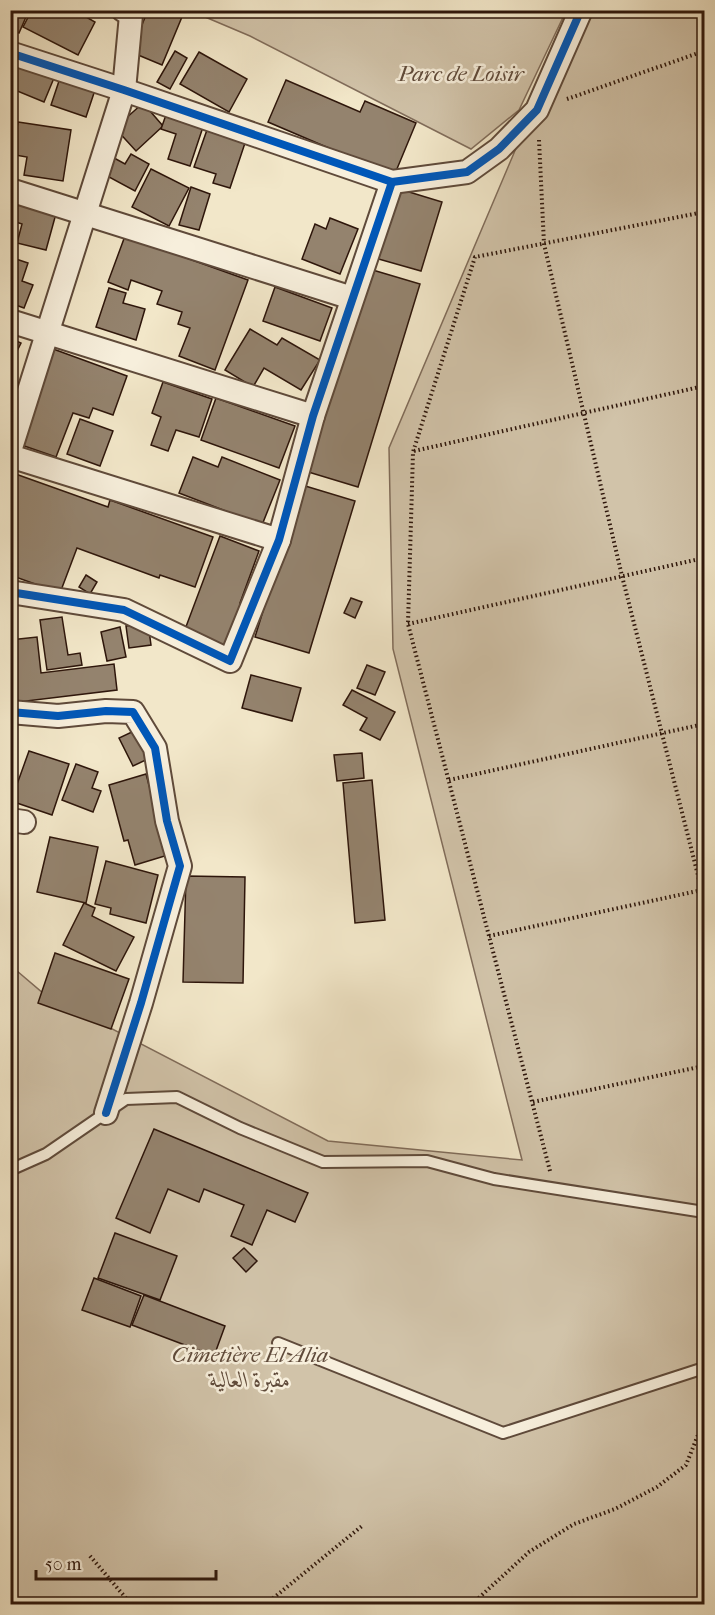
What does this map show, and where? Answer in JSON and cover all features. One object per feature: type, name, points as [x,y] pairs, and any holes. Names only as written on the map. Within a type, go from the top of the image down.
[{"type":"street","points":[[10,451],[124,90],[131,15],[123,10]]},
{"type":"street","points":[[10,53],[392,182],[467,172],[499,148],[537,110],[581,10]]},
{"type":"street","points":[[10,592],[124,610],[230,661],[279,540],[313,416],[392,182]]},
{"type":"street","points":[[10,190],[352,298]]},
{"type":"street","points":[[10,321],[313,416]]},
{"type":"street","points":[[10,456],[279,540]]},
{"type":"street","points":[[10,712],[58,716],[106,711],[133,712],[155,748],[167,821],[180,866],[141,1003],[106,1113]]},
{"type":"lane","points":[[10,1170],[46,1154],[126,1099],[177,1097],[240,1128],[323,1162],[427,1161],[494,1179],[705,1212]]},
{"type":"lane","points":[[279,1343],[503,1433],[705,1368]]},
{"type":"path","points":[[705,51],[537,110],[544,244],[622,576],[705,899]]},
{"type":"path","points":[[555,1189],[408,624],[413,452],[475,257],[705,212]]},
{"type":"path","points":[[413,452],[705,386]]},
{"type":"path","points":[[408,624],[705,558]]},
{"type":"path","points":[[448,780],[705,724]]},
{"type":"path","points":[[489,936],[703,890]]},
{"type":"path","points":[[533,1102],[705,1066]]},
{"type":"path","points":[[472,1605],[529,1552],[574,1524],[615,1509],[657,1487],[686,1465],[705,1420]]},
{"type":"path","points":[[267,1605],[362,1527]]},
{"type":"path","points":[[90,1556],[131,1605]]},
{"type":"green space","name":"Parc de Loisir","points":[[191,11],[566,11],[519,110],[471,149],[250,36]]},
{"type":"green space","name":"Cimetière El Alia مقبرة العالية","points":[[571,11],[704,11],[704,1604],[11,1604],[10,965],[43,993],[328,1141],[522,1160],[393,649],[389,448],[514,153]]},
{"type":"building","points":[[10,10],[29,10],[19,33],[10,29]]},
{"type":"building","points":[[32,10],[74,10],[95,22],[78,55],[23,27]]},
{"type":"building","points":[[148,10],[184,12],[162,65],[131,52]]},
{"type":"building","points":[[175,51],[187,58],[170,89],[157,82]]},
{"type":"building","points":[[199,52],[247,79],[229,112],[180,84]]},
{"type":"building","points":[[12,61],[54,78],[44,102],[10,88]]},
{"type":"building","points":[[62,72],[97,84],[86,117],[51,105]]},
{"type":"building","points":[[286,80],[360,112],[365,101],[416,123],[394,176],[268,122]]},
{"type":"building","points":[[143,103],[163,126],[136,151],[115,128]]},
{"type":"building","points":[[167,112],[204,124],[190,166],[168,159],[176,134],[161,129]]},
{"type":"building","points":[[18,122],[71,130],[63,181],[24,175],[27,157],[10,154],[10,145],[14,146]]},
{"type":"building","points":[[208,127],[246,140],[230,188],[213,183],[216,174],[194,167]]},
{"type":"building","points":[[105,153],[125,164],[131,154],[149,164],[135,191],[96,170]]},
{"type":"building","points":[[151,169],[189,188],[169,226],[132,207]]},
{"type":"building","points":[[191,187],[210,194],[199,230],[179,225]]},
{"type":"building","points":[[396,188],[442,202],[421,271],[375,258]]},
{"type":"building","points":[[16,199],[57,210],[46,250],[17,243],[22,224],[10,220]]},
{"type":"building","points":[[330,218],[358,229],[340,274],[302,259],[315,224],[326,229]]},
{"type":"building","points":[[125,236],[248,280],[215,370],[179,356],[190,328],[178,324],[182,312],[157,304],[162,291],[131,280],[128,290],[108,282]]},
{"type":"building","points":[[10,257],[28,263],[22,281],[33,285],[24,308],[10,303]]},
{"type":"building","points":[[366,268],[420,284],[358,487],[305,471]]},
{"type":"building","points":[[275,287],[332,308],[320,341],[263,321]]},
{"type":"building","points":[[109,288],[126,293],[123,303],[145,309],[136,340],[96,327]]},
{"type":"building","points":[[250,329],[277,345],[282,338],[320,360],[301,390],[264,368],[253,387],[225,370]]},
{"type":"building","points":[[10,338],[21,343],[10,365]]},
{"type":"building","points":[[45,346],[127,376],[113,415],[93,408],[89,418],[73,413],[56,457],[10,441]]},
{"type":"building","points":[[163,382],[212,399],[199,437],[176,430],[168,451],[151,445],[161,417],[152,413]]},
{"type":"building","points":[[216,398],[295,426],[279,468],[201,440]]},
{"type":"building","points":[[80,419],[113,431],[100,466],[67,454]]},
{"type":"building","points":[[193,457],[218,467],[222,457],[280,480],[262,525],[179,493]]},
{"type":"building","points":[[10,472],[108,507],[110,500],[213,537],[195,587],[160,575],[159,578],[77,548],[60,593],[10,575]]},
{"type":"building","points":[[302,485],[355,501],[309,653],[255,637]]},
{"type":"building","points":[[220,536],[259,551],[240,603],[243,604],[226,647],[184,632]]},
{"type":"building","points":[[86,575],[97,582],[90,594],[79,587]]},
{"type":"building","points":[[351,598],[362,602],[355,618],[344,613]]},
{"type":"building","points":[[62,617],[68,655],[80,653],[82,665],[47,670],[40,620]]},
{"type":"building","points":[[148,623],[151,645],[129,648],[126,626]]},
{"type":"building","points":[[120,627],[126,657],[107,661],[101,632]]},
{"type":"building","points":[[37,637],[41,673],[114,664],[117,690],[10,703],[10,640]]},
{"type":"building","points":[[367,665],[385,672],[375,695],[357,688]]},
{"type":"building","points":[[251,675],[301,688],[292,721],[242,708]]},
{"type":"building","points":[[352,690],[395,712],[380,740],[360,730],[367,718],[343,705]]},
{"type":"building","points":[[136,730],[150,758],[133,766],[119,738]]},
{"type":"building","points":[[29,751],[69,764],[52,815],[11,801]]},
{"type":"building","points":[[362,753],[364,778],[337,781],[334,755]]},
{"type":"building","points":[[76,764],[98,772],[92,788],[101,791],[93,812],[62,800]]},
{"type":"building","points":[[146,774],[168,855],[135,865],[128,840],[124,841],[109,785]]},
{"type":"building","points":[[372,780],[385,920],[355,923],[343,783]]},
{"type":"building","points":[[50,837],[98,847],[86,903],[37,892]]},
{"type":"building","points":[[106,861],[158,875],[146,923],[110,914],[111,908],[95,904]]},
{"type":"building","points":[[186,876],[245,877],[243,983],[183,982]]},
{"type":"building","points":[[84,903],[95,908],[92,916],[134,937],[116,971],[63,945]]},
{"type":"building","points":[[55,953],[129,979],[111,1029],[38,1003]]},
{"type":"building","points":[[154,1129],[308,1193],[295,1222],[267,1210],[252,1245],[231,1236],[244,1205],[204,1189],[199,1202],[168,1189],[150,1233],[116,1218]]},
{"type":"building","points":[[115,1233],[177,1256],[160,1300],[98,1278]]},
{"type":"building","points":[[244,1248],[257,1261],[246,1272],[233,1258]]},
{"type":"building","points":[[94,1278],[141,1296],[130,1327],[82,1310]]},
{"type":"building","points":[[144,1295],[225,1326],[214,1356],[132,1325]]},
{"type":"cycle path","points":[[10,53],[392,182],[467,172],[499,149],[537,110],[581,10]]},
{"type":"cycle path","points":[[10,592],[124,610],[230,661],[279,540],[313,416],[392,182]]},
{"type":"cycle path","points":[[10,712],[58,716],[106,711],[133,712],[155,748],[167,821],[180,866],[141,1003],[106,1113]]}]
